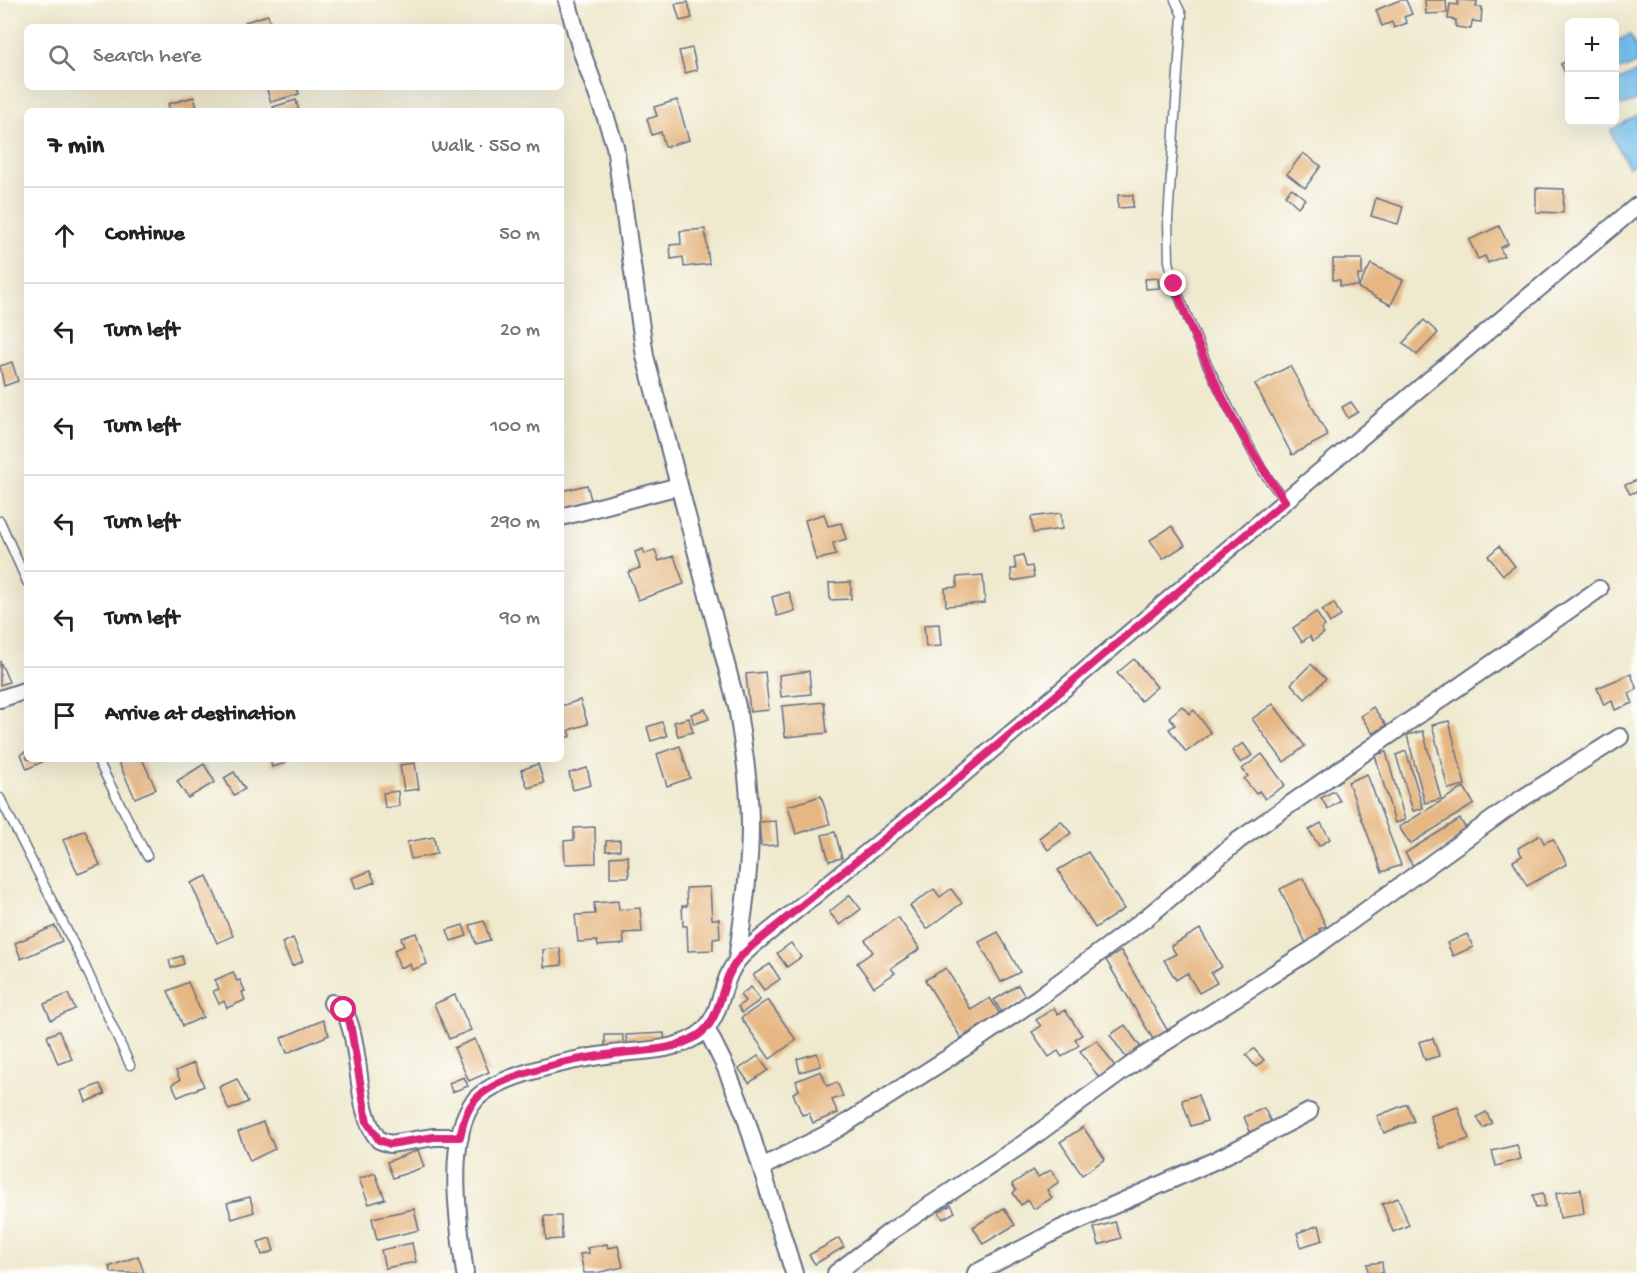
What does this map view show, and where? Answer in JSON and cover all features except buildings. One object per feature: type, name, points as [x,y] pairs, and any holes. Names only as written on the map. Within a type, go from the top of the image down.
[{"type":"street","points":[[567,0],[581,50],[615,146],[645,356],[737,706],[744,748],[750,826],[745,897],[737,960]]},
{"type":"street","points":[[465,1273],[455,1172],[460,1137],[468,1110],[477,1098],[501,1084],[571,1061],[681,1045],[699,1035],[717,1012],[730,972],[737,960],[766,934],[948,787],[1637,206]]},
{"type":"street","points":[[564,516],[679,486]]},
{"type":"street","points":[[762,1167],[837,1129],[1029,1004],[1146,918],[1239,840],[1599,589]]},
{"type":"street","points":[[0,699],[24,691]]},
{"type":"street","points":[[836,1273],[900,1226],[1026,1142],[1142,1057],[1311,950],[1518,801],[1620,737]]},
{"type":"street","points":[[332,1003],[342,1007],[350,1023],[367,1122],[379,1140],[390,1144],[434,1137],[460,1137]]},
{"type":"street","points":[[706,1028],[745,1115],[794,1273]]},
{"type":"street","points":[[976,1273],[1060,1229],[1216,1160],[1309,1112]]},
{"type":"lane","points":[[1175,0],[1182,15],[1168,219],[1168,252],[1174,284],[1206,362],[1234,418],[1262,470],[1285,501]]},
{"type":"lane","points":[[0,521],[24,575]]},
{"type":"lane","points":[[99,762],[147,856]]},
{"type":"lane","points":[[0,798],[84,964],[130,1065]]},
{"type":"water","points":[[1631,36],[1637,52],[1637,64],[1619,70],[1619,40]]},
{"type":"water","points":[[1637,72],[1637,101],[1621,106],[1619,80]]},
{"type":"water","points":[[1637,115],[1637,163],[1629,167],[1611,130]]},
{"type":"route","points":[[344,1010],[350,1023],[367,1122],[379,1140],[390,1144],[434,1137],[460,1137],[468,1110],[477,1098],[518,1077],[571,1061],[681,1045],[699,1035],[717,1012],[730,972],[737,960],[753,945],[948,787],[1285,501],[1262,470],[1249,447],[1206,362],[1174,284]]}]
